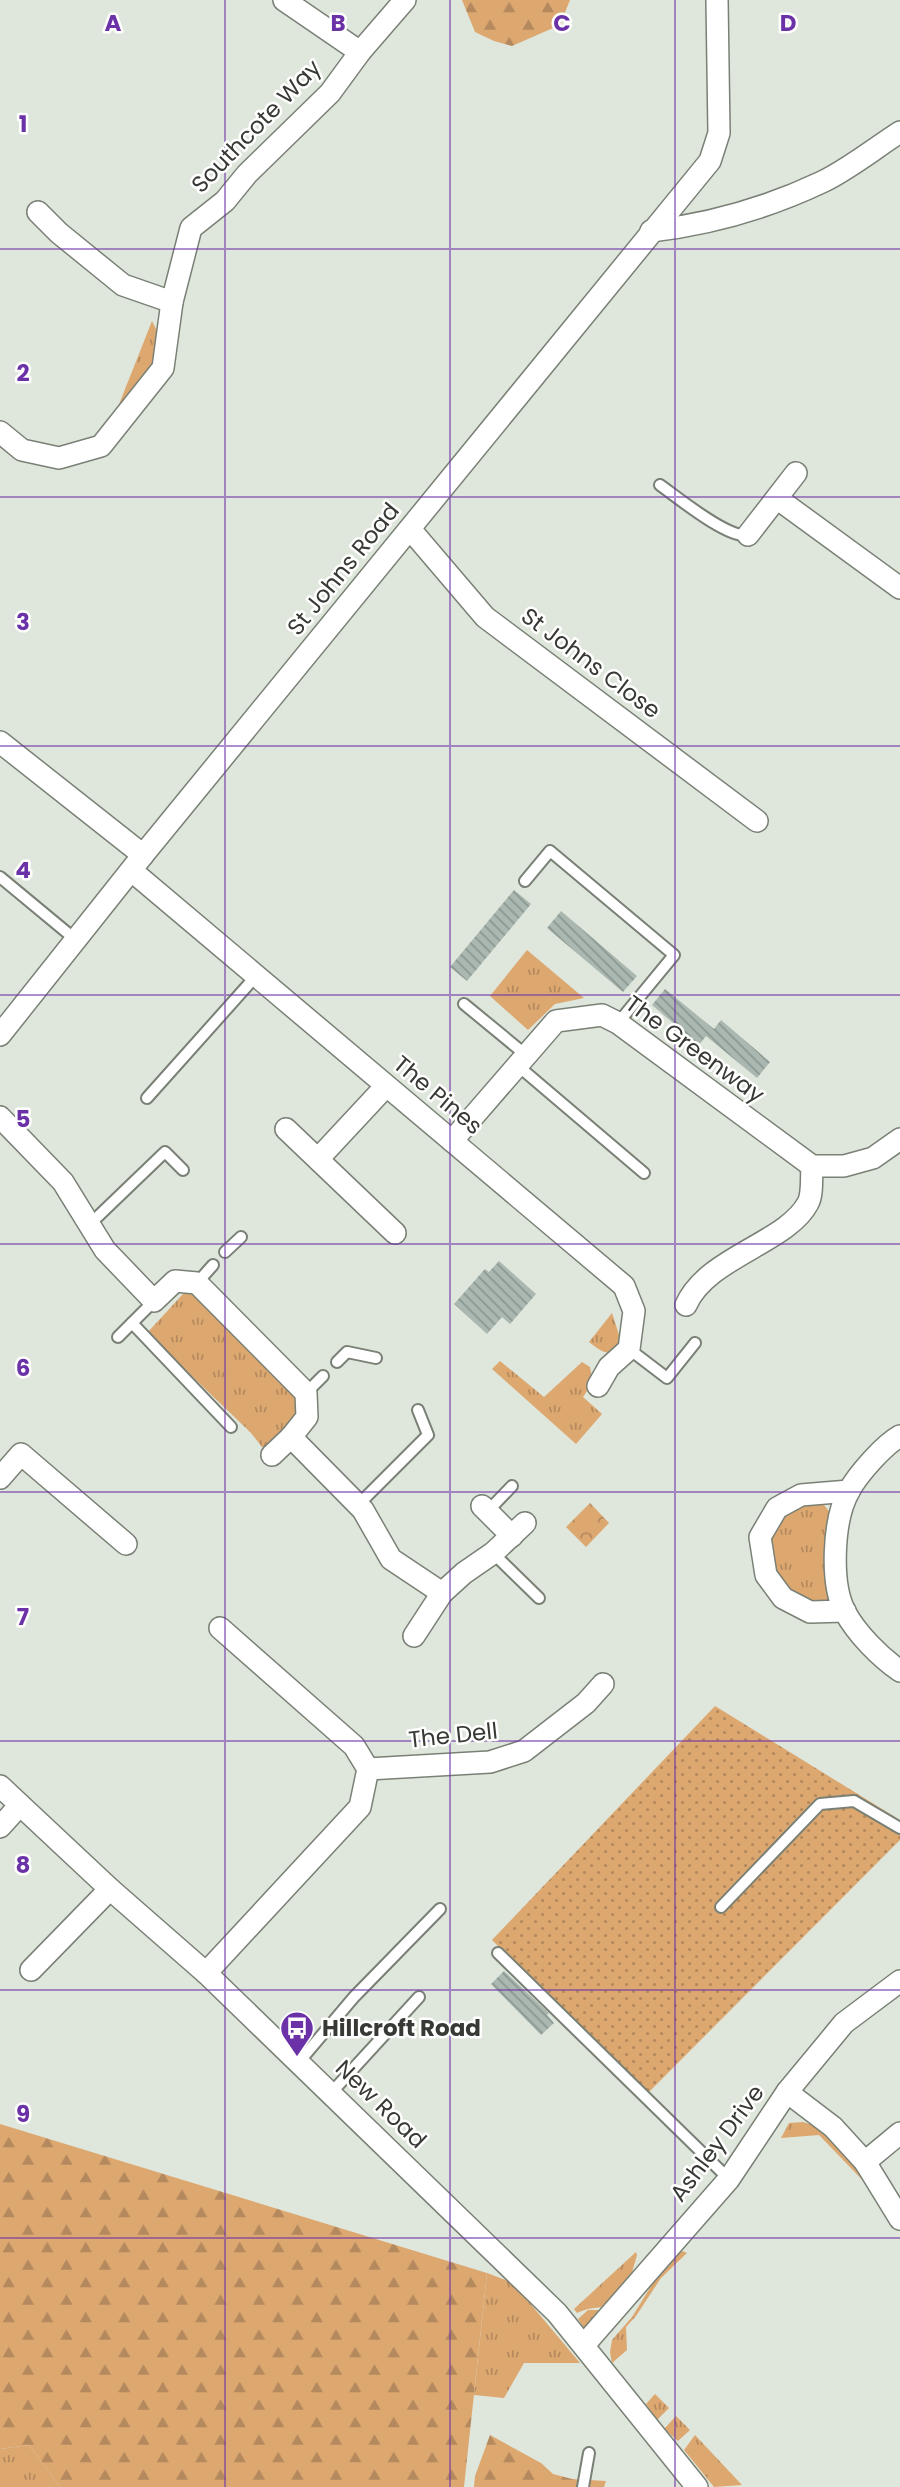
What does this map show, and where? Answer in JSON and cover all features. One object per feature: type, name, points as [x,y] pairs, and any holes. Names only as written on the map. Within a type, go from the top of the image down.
[{"type":"street","points":[[284,0],[359,52]]},
{"type":"street","name":"Southcote Way","points":[[0,432],[22,450],[60,458],[101,446],[163,368],[172,302],[191,228],[225,201],[247,174],[330,93],[359,52],[405,0]]},
{"type":"street","name":"St Johns Road","points":[[0,1035],[651,230],[710,161],[719,133],[717,0]]},
{"type":"street","points":[[651,230],[693,226],[750,212],[824,181],[900,132]]},
{"type":"street","points":[[38,212],[59,233],[124,285],[172,302]]},
{"type":"street","points":[[748,535],[796,473]]},
{"type":"street","points":[[778,499],[900,588]]},
{"type":"street","name":"St Johns Close","points":[[410,529],[485,617],[757,821]]},
{"type":"street","name":"The Pines","points":[[0,742],[138,863],[256,976],[624,1286],[634,1311],[629,1349]]},
{"type":"street","name":"The Greenway","points":[[452,1140],[556,1021],[602,1015],[618,1023],[812,1166]]},
{"type":"street","points":[[318,1158],[386,1086]]},
{"type":"street","points":[[0,1117],[63,1182],[105,1250],[154,1301],[175,1281],[197,1283],[306,1393],[307,1418],[272,1455]]},
{"type":"street","points":[[286,1129],[395,1233]]},
{"type":"street","points":[[686,1305],[691,1292],[734,1258],[797,1220],[810,1200],[812,1166],[844,1166],[873,1158],[900,1139]]},
{"type":"street","points":[[598,1386],[609,1367],[629,1349]]},
{"type":"street","points":[[900,1436],[887,1443],[849,1491],[837,1525],[836,1562],[836,1574],[845,1611],[880,1658],[900,1671]]},
{"type":"street","points":[[291,1437],[358,1505],[391,1559],[442,1593]]},
{"type":"street","points":[[0,1479],[22,1454],[126,1544]]},
{"type":"street","points":[[845,1611],[810,1612],[783,1598],[766,1575],[760,1537],[777,1508],[802,1495],[849,1491]]},
{"type":"street","points":[[414,1636],[442,1593],[464,1573],[493,1553],[518,1529],[485,1508]]},
{"type":"street","points":[[206,1973],[360,1807],[368,1769],[354,1746],[220,1628]]},
{"type":"street","name":"The Dell","points":[[368,1769],[490,1762],[524,1751],[586,1703],[603,1684]]},
{"type":"street","name":"New Road","points":[[0,1786],[110,1889],[206,1973],[557,2313],[697,2487]]},
{"type":"street","points":[[0,1826],[20,1805]]},
{"type":"street","points":[[31,1970],[110,1889]]},
{"type":"street","name":"Ashley Drive","points":[[584,2345],[729,2179],[787,2092],[844,2023],[900,1981]]},
{"type":"street","points":[[787,2092],[833,2127],[866,2162],[900,2219]]},
{"type":"street","points":[[866,2162],[900,2133]]},
{"type":"lane","points":[[660,485],[718,525],[736,534],[748,535]]},
{"type":"lane","points":[[525,881],[550,851],[674,955],[618,1023]]},
{"type":"lane","points":[[0,877],[76,940]]},
{"type":"lane","points":[[147,1098],[256,976]]},
{"type":"lane","points":[[464,1004],[643,1173]]},
{"type":"lane","points":[[89,1225],[165,1152],[183,1170]]},
{"type":"lane","points":[[225,1252],[241,1237]]},
{"type":"lane","points":[[197,1283],[213,1265]]},
{"type":"lane","points":[[118,1337],[154,1301]]},
{"type":"lane","points":[[132,1323],[231,1427]]},
{"type":"lane","points":[[629,1349],[667,1378],[695,1343]]},
{"type":"lane","points":[[337,1362],[347,1352],[376,1358]]},
{"type":"lane","points":[[306,1393],[323,1376]]},
{"type":"lane","points":[[358,1505],[428,1435],[418,1410]]},
{"type":"lane","points":[[485,1508],[512,1486]]},
{"type":"lane","points":[[493,1553],[539,1598]]},
{"type":"lane","points":[[721,1907],[820,1804],[854,1801],[900,1828]]},
{"type":"lane","points":[[299,2062],[354,1997],[440,1909]]},
{"type":"lane","points":[[498,1953],[729,2179]]},
{"type":"lane","points":[[331,2093],[419,1997]]},
{"type":"lane","points":[[583,2487],[589,2453]]},
{"type":"green space","points":[[462,0],[570,0],[560,25],[512,46],[475,32]]},
{"type":"green space","points":[[152,321],[161,339],[154,370],[112,422]]},
{"type":"green space","points":[[527,950],[584,998],[555,1004],[528,1030],[490,996]]},
{"type":"green space","points":[[191,1292],[296,1398],[301,1409],[269,1449],[262,1447],[251,1433],[147,1333],[183,1294]]},
{"type":"green space","points":[[612,1313],[622,1344],[613,1351],[606,1352],[589,1342]]},
{"type":"green space","points":[[500,1361],[544,1397],[582,1362],[590,1367],[591,1376],[590,1386],[583,1397],[602,1414],[576,1444],[492,1369]]},
{"type":"green space","points":[[821,1501],[831,1514],[830,1599],[822,1606],[813,1607],[777,1581],[770,1547],[776,1525],[788,1513],[803,1505]]},
{"type":"green space","points":[[590,1503],[609,1523],[586,1547],[566,1527]]},
{"type":"green space","points":[[715,1706],[900,1820],[900,1840],[647,2094],[492,1940]]},
{"type":"green space","points":[[803,2122],[815,2126],[835,2140],[872,2190],[819,2135],[781,2138],[789,2123]]},
{"type":"green space","points":[[0,2124],[487,2273],[464,2487],[60,2487],[29,2445],[0,2449]]},
{"type":"green space","points":[[682,2251],[687,2253],[661,2278],[626,2327],[627,2350],[612,2363],[612,2340],[632,2317],[656,2278]]},
{"type":"green space","points":[[636,2252],[631,2276],[611,2305],[577,2313],[574,2309]]},
{"type":"green space","points":[[487,2273],[513,2283],[580,2363],[524,2363],[504,2398],[474,2395]]},
{"type":"green space","points":[[588,2310],[606,2310],[594,2328],[584,2328],[578,2319]]},
{"type":"green space","points":[[655,2394],[669,2408],[657,2420],[646,2404]]},
{"type":"green space","points":[[676,2416],[690,2430],[678,2441],[664,2429]]},
{"type":"green space","points":[[490,2435],[541,2463],[553,2474],[572,2479],[606,2481],[604,2487],[474,2487],[475,2476]]},
{"type":"green space","points":[[695,2435],[742,2485],[714,2487],[684,2450]]},
{"type":"green space","points":[[29,2445],[60,2487],[0,2487],[0,2449]]},
{"type":"building","points":[[514,890],[531,904],[467,981],[450,967]]},
{"type":"building","points":[[561,911],[637,976],[623,992],[547,928]]},
{"type":"building","points":[[665,989],[714,1029],[721,1020],[770,1062],[757,1078],[706,1036],[699,1045],[652,1005]]},
{"type":"building","points":[[499,1261],[536,1294],[510,1324],[502,1317],[487,1334],[454,1304],[485,1269],[489,1272]]},
{"type":"building","points":[[504,1971],[549,2013],[547,2015],[554,2023],[541,2035],[491,1984]]},
{"type":"place","name":"Hillcroft Road","points":[[297,2058]]}]
